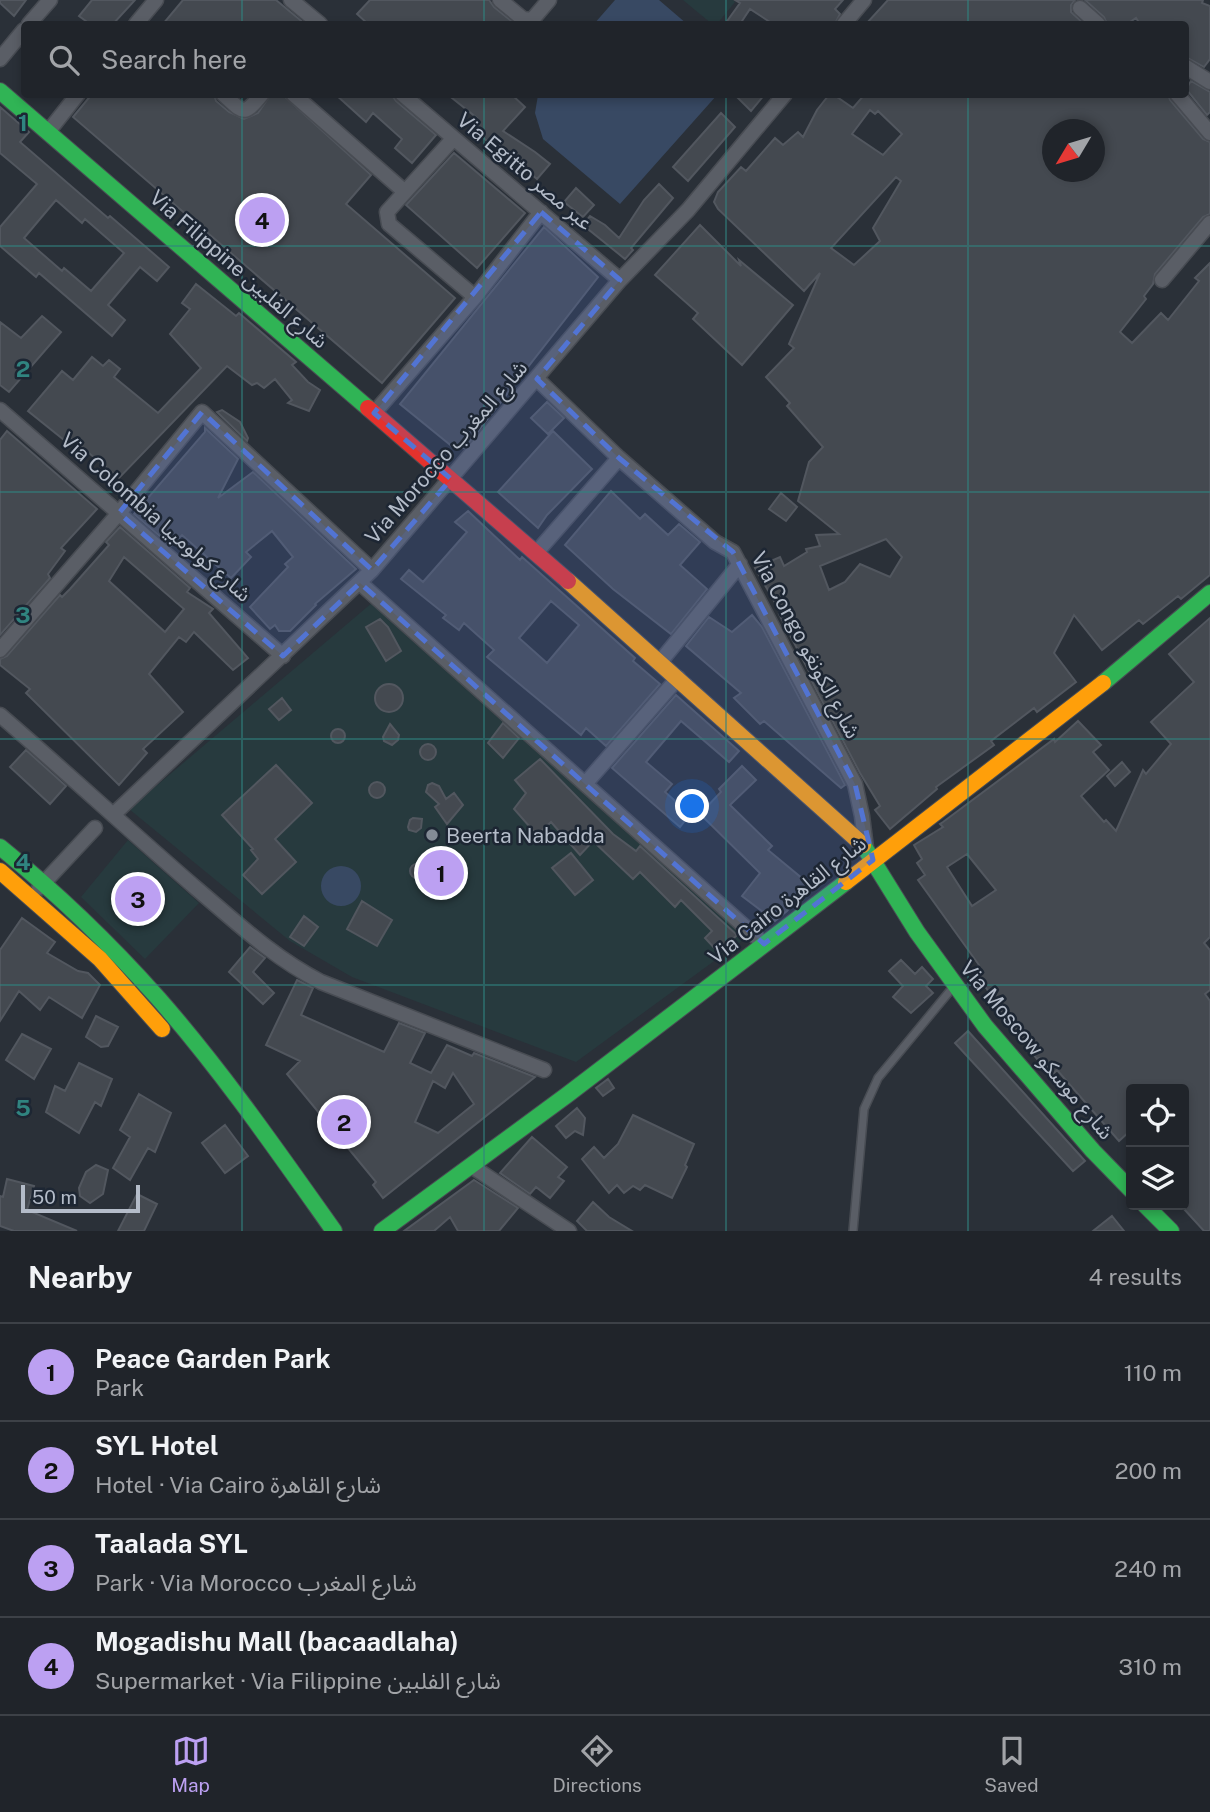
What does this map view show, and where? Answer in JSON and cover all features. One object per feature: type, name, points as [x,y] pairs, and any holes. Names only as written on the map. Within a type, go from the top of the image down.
[{"type":"main road","name":"Via Filippine شارع الفلبين","points":[[0,91],[451,479]]},
{"type":"main road","points":[[451,479],[678,678],[870,854]]},
{"type":"main road","name":"Via Cairo شارع القاهرة","points":[[382,1231],[473,1167],[764,944],[870,854],[1077,706],[1157,641],[1210,593]]},
{"type":"main road","points":[[0,847],[45,882],[143,980],[320,1227]]},
{"type":"main road","name":"Via Moscow شارع موسكو","points":[[870,854],[917,932],[954,985],[1012,1058],[1126,1186]]},
{"type":"main road","points":[[0,871],[100,959],[169,1038]]},
{"type":"main road","points":[[1150,1210],[1171,1231]]},
{"type":"street","points":[[32,21],[50,0]]},
{"type":"street","points":[[140,21],[156,0]]},
{"type":"street","points":[[291,0],[316,21]]},
{"type":"street","points":[[500,0],[523,19],[532,20],[549,0]]},
{"type":"street","points":[[846,21],[864,0]]},
{"type":"street","points":[[1080,8],[1095,21]]},
{"type":"street","points":[[0,59],[21,34]]},
{"type":"street","points":[[1189,69],[1210,82]]},
{"type":"street","points":[[48,132],[75,98]]},
{"type":"street","points":[[228,98],[240,109],[249,110],[259,98]]},
{"type":"street","points":[[298,98],[405,192]]},
{"type":"street","name":"Via Egitto عبر مصر","points":[[407,98],[620,280]]},
{"type":"street","name":"Via Morocco شارع المغرب","points":[[114,814],[360,583],[620,280],[688,210],[782,98]]},
{"type":"street","points":[[1180,98],[1210,133]]},
{"type":"street","points":[[453,138],[387,212],[389,224],[475,297]]},
{"type":"street","points":[[374,413],[475,297],[541,212]]},
{"type":"street","points":[[1162,280],[1210,223]]},
{"type":"street","name":"Via Congo شارع الكونغو","points":[[537,379],[619,457],[715,542],[733,552],[855,784],[870,854]]},
{"type":"street","name":"Via Colombia شارع كولومبيا","points":[[0,410],[284,656]]},
{"type":"street","points":[[0,650],[202,412],[372,570]]},
{"type":"street","points":[[536,553],[619,457]]},
{"type":"street","points":[[660,662],[740,564]]},
{"type":"street","points":[[360,583],[764,944]]},
{"type":"street","points":[[585,784],[678,678]]},
{"type":"street","points":[[0,715],[197,888],[292,967],[321,982],[544,1070]]},
{"type":"street","points":[[31,897],[95,828]]},
{"type":"street","points":[[473,1167],[569,1231]]},
{"type":"lane","points":[[853,1231],[864,1109],[878,1078],[954,985]]},
{"type":"highlighted area","points":[[541,212],[620,280],[537,379],[619,458],[733,552],[855,784],[873,860],[764,944],[360,583],[283,656],[119,513],[202,412],[372,570],[451,479],[374,413]]},
{"type":"green space","points":[[683,0],[735,2],[719,21],[708,21]]},
{"type":"green space","points":[[373,602],[747,937],[576,1062],[352,977],[290,941],[129,809]]},
{"type":"green space","points":[[128,840],[199,903],[145,959],[81,897]]},
{"type":"water","points":[[615,0],[659,0],[684,21],[597,21]]},
{"type":"water","points":[[537,98],[714,98],[620,204],[543,139],[535,113]]},
{"type":"water","points":[[341,866],[355,872],[361,886],[355,900],[341,906],[327,900],[321,886],[327,872]]},
{"type":"building","points":[[0,0],[26,0],[14,16]]},
{"type":"building","points":[[92,0],[135,0],[116,21],[86,21],[79,16]]},
{"type":"building","points":[[183,0],[276,0],[301,21],[166,21]]},
{"type":"building","points":[[370,0],[489,0],[511,21],[365,21],[357,14]]},
{"type":"building","points":[[735,0],[843,0],[835,9],[840,14],[836,21],[768,21],[750,9],[742,21],[727,21],[740,3]]},
{"type":"building","points":[[888,0],[1075,0],[1071,5],[1071,12],[1081,21],[869,21]]},
{"type":"building","points":[[1085,0],[1203,0],[1202,3],[1210,6],[1210,59],[1204,67],[1189,59],[1189,21],[1138,21],[1136,18],[1132,21],[1106,21]]},
{"type":"building","points":[[1191,81],[1210,92],[1210,112],[1207,115],[1189,93]]},
{"type":"building","points":[[89,98],[215,98],[229,112],[244,119],[258,113],[268,98],[286,98],[371,175],[346,204],[455,298],[382,383],[73,117]]},
{"type":"building","points":[[339,98],[394,98],[436,135],[412,163],[395,148],[402,139],[373,113],[366,122]]},
{"type":"building","points":[[452,98],[515,98],[525,107],[503,131],[550,164],[537,179],[491,145],[471,126],[477,118]]},
{"type":"building","points":[[738,98],[762,98],[751,111]]},
{"type":"building","points":[[826,98],[838,98],[853,108],[862,98],[1169,98],[1203,139],[1210,142],[1210,214],[1203,217],[1155,274],[1153,284],[1144,296],[1146,299],[1120,332],[1132,343],[1161,313],[1168,320],[1199,281],[1195,278],[1210,263],[1210,575],[1181,599],[1178,596],[1143,624],[1139,620],[1102,650],[1074,615],[1054,653],[1076,682],[1037,712],[1034,708],[991,741],[994,745],[936,787],[937,789],[890,829],[875,810],[880,806],[811,680],[813,679],[779,614],[781,613],[755,568],[780,557],[784,566],[807,552],[806,549],[820,546],[816,535],[839,534],[798,501],[809,462],[823,447],[787,406],[790,403],[766,377],[794,348],[789,344],[820,273],[804,291],[718,209],[714,202],[718,192],[741,167],[746,171],[775,138],[783,145],[798,132],[803,137]],"holes":[[[870,110],[875,114],[878,111],[902,134],[883,155],[852,134]],[[896,177],[901,181],[873,228],[880,241],[854,265],[831,248]],[[886,539],[902,557],[890,577],[860,564],[845,582],[829,590],[820,566]]]},
{"type":"building","points":[[0,107],[29,132],[20,142],[169,267],[157,281],[140,267],[108,305],[125,320],[112,336],[39,273],[36,277],[0,246],[0,227],[37,184],[0,153]],"holes":[[[56,200],[82,223],[85,219],[124,253],[91,291],[64,268],[62,271],[24,238]]]},
{"type":"building","points":[[721,113],[735,127],[688,181],[673,167]]},
{"type":"building","points":[[454,153],[525,213],[477,268],[406,205]]},
{"type":"building","points":[[659,184],[673,198],[625,259],[583,225],[590,216],[619,238],[644,200]]},
{"type":"building","points":[[576,188],[594,205],[583,217],[564,202]]},
{"type":"building","points":[[700,225],[741,266],[739,260],[793,305],[742,365],[693,319],[698,313],[655,275]]},
{"type":"building","points":[[544,227],[598,277],[472,439],[464,448],[454,448],[400,404]]},
{"type":"building","points":[[196,284],[236,316],[239,313],[296,362],[292,365],[320,390],[309,411],[288,403],[292,400],[275,379],[264,388],[257,383],[252,385],[227,366],[119,478],[72,439],[69,444],[28,411],[62,371],[73,380],[92,357],[103,366],[109,360],[120,369],[114,377],[158,413],[201,368],[170,334],[190,309],[182,303]]},
{"type":"building","points":[[42,316],[61,332],[9,392],[0,385],[0,322],[21,338]]},
{"type":"building","points":[[547,402],[564,418],[548,434],[531,418]]},
{"type":"building","points":[[222,410],[240,422],[247,441],[217,412]]},
{"type":"building","points":[[205,428],[238,459],[218,498],[253,472],[356,569],[315,604],[290,631],[279,631],[275,625],[270,629],[250,607],[288,567],[285,564],[293,557],[272,531],[246,552],[251,557],[231,578],[182,535],[171,546],[134,514],[205,432]]},
{"type":"building","points":[[7,431],[97,509],[61,548],[65,551],[48,574],[50,578],[0,635],[0,440]]},
{"type":"building","points":[[553,431],[592,469],[547,515],[538,528],[498,492]]},
{"type":"building","points":[[611,491],[640,519],[645,514],[668,535],[679,524],[700,542],[680,565],[707,589],[671,634],[613,589],[565,545]]},
{"type":"building","points":[[781,493],[797,507],[786,521],[769,509]]},
{"type":"building","points":[[468,511],[520,560],[522,557],[635,658],[633,661],[660,684],[606,746],[586,728],[581,735],[487,657],[494,650],[464,623],[459,630],[443,618],[446,615],[401,579],[409,570],[423,582],[467,532],[455,522]],"holes":[[[551,601],[579,625],[547,663],[519,638]]]},
{"type":"building","points":[[120,527],[190,588],[187,592],[213,609],[209,613],[248,658],[233,670],[194,632],[186,642],[179,637],[149,674],[183,712],[143,749],[147,753],[119,785],[26,693],[30,689],[0,665],[0,659],[7,656],[60,595],[62,597],[70,589],[109,545],[106,542]],"holes":[[[124,557],[184,609],[165,632],[109,581]]]},
{"type":"building","points":[[752,615],[762,627],[845,785],[841,788],[764,721],[760,724],[734,698],[741,693],[686,646],[709,617],[732,632]]},
{"type":"building","points":[[1210,618],[1210,937],[1204,943],[1210,950],[1210,990],[1205,994],[1210,1001],[1210,1231],[1204,1231],[1185,1210],[1189,1210],[1189,1084],[1126,1084],[1126,1135],[1119,1141],[1057,1070],[1053,1074],[1037,1059],[1010,1025],[974,969],[979,965],[918,880],[925,875],[917,863],[922,859],[914,845],[943,827],[940,824],[1054,739],[1055,742],[1078,721],[1101,745],[1093,752],[1109,770],[1081,796],[1104,822],[1106,820],[1116,831],[1143,770],[1146,774],[1171,744],[1151,722],[1194,682],[1169,654]],"holes":[[[967,854],[996,890],[972,906],[947,867]]]},
{"type":"building","points":[[380,619],[388,627],[401,651],[386,661],[366,627]]},
{"type":"building","points":[[389,684],[399,688],[403,698],[399,708],[389,712],[379,708],[375,698],[379,688]]},
{"type":"building","points":[[676,695],[739,751],[729,762],[681,721],[646,762],[672,784],[665,792],[690,814],[680,827],[612,768]]},
{"type":"building","points":[[282,698],[291,710],[279,720],[269,709]]},
{"type":"building","points":[[503,723],[519,738],[503,758],[488,743]]},
{"type":"building","points":[[390,724],[399,735],[392,745],[384,741],[383,737]]},
{"type":"building","points":[[335,729],[341,729],[345,736],[341,743],[335,743],[331,739],[331,733]]},
{"type":"building","points":[[425,744],[431,744],[436,752],[434,758],[425,760],[420,755],[420,749]]},
{"type":"building","points":[[26,750],[66,786],[50,804],[10,767]]},
{"type":"building","points":[[540,759],[613,834],[636,851],[640,846],[737,935],[719,953],[705,938],[712,931],[681,900],[675,907],[640,872],[633,879],[593,841],[580,855],[551,822],[537,835],[514,809],[526,793],[515,780]]},
{"type":"building","points":[[1122,762],[1130,772],[1115,786],[1107,776]]},
{"type":"building","points":[[276,765],[312,803],[275,839],[296,862],[262,894],[243,875],[258,859],[251,850],[253,849],[222,815]]},
{"type":"building","points":[[742,766],[756,780],[730,805],[772,846],[768,850],[809,884],[775,921],[742,896],[760,873],[700,814],[721,792],[719,789]]},
{"type":"building","points":[[377,782],[383,784],[383,796],[377,798],[371,796],[369,790],[371,784]]},
{"type":"building","points":[[432,783],[439,786],[446,799],[454,793],[463,805],[447,824],[435,807],[439,804],[426,792],[428,785]]},
{"type":"building","points":[[413,818],[422,819],[421,828],[416,832],[408,827]]},
{"type":"building","points":[[571,853],[593,880],[575,895],[552,868]]},
{"type":"building","points":[[417,864],[422,866],[422,876],[417,878],[412,876],[410,871],[412,866]]},
{"type":"building","points":[[362,901],[392,920],[377,946],[347,929]]},
{"type":"building","points":[[304,916],[318,927],[304,946],[290,937]]},
{"type":"building","points":[[22,918],[55,942],[47,953],[78,971],[88,973],[100,985],[82,1018],[49,997],[40,1010],[19,991],[0,1021],[0,950]]},
{"type":"building","points":[[250,947],[265,958],[253,972],[274,993],[263,1004],[229,972]]},
{"type":"building","points":[[901,960],[915,974],[922,967],[933,979],[926,986],[933,993],[911,1013],[893,997],[903,986],[889,971]]},
{"type":"building","points":[[297,980],[313,988],[301,1015],[384,1052],[399,1023],[425,1033],[410,1063],[431,1073],[447,1045],[535,1077],[383,1198],[373,1185],[376,1182],[287,1074],[300,1061],[266,1045]],"holes":[[[453,1073],[474,1104],[438,1133],[415,1122],[433,1081],[445,1088]]]},
{"type":"building","points":[[96,1016],[118,1027],[108,1046],[101,1047],[86,1037]]},
{"type":"building","points":[[968,1031],[1085,1161],[1073,1171],[955,1043]]},
{"type":"building","points":[[22,1034],[51,1049],[34,1079],[6,1060]]},
{"type":"building","points":[[79,1063],[112,1079],[101,1106],[95,1102],[79,1133],[46,1112],[55,1086],[65,1091]]},
{"type":"building","points":[[608,1079],[614,1088],[603,1096],[596,1088]]},
{"type":"building","points":[[139,1094],[171,1113],[155,1152],[148,1148],[130,1180],[113,1168],[130,1137],[120,1130]]},
{"type":"building","points":[[577,1108],[585,1118],[583,1135],[575,1131],[566,1138],[556,1126]]},
{"type":"building","points":[[633,1115],[694,1144],[685,1165],[687,1167],[672,1198],[645,1185],[640,1190],[633,1186],[624,1193],[617,1185],[609,1193],[582,1159],[594,1147],[604,1158],[618,1144]]},
{"type":"building","points":[[225,1125],[248,1156],[225,1173],[202,1143]]},
{"type":"building","points":[[532,1137],[567,1167],[558,1177],[564,1181],[550,1198],[536,1187],[530,1194],[500,1173]]},
{"type":"building","points":[[96,1165],[108,1170],[103,1194],[90,1203],[80,1196],[79,1188],[86,1172]]},
{"type":"building","points":[[7,1179],[34,1186],[27,1210],[77,1231],[14,1231],[0,1226],[0,1196],[3,1197]]},
{"type":"building","points":[[474,1180],[518,1208],[499,1231],[458,1231],[450,1217],[434,1231],[404,1231]]},
{"type":"building","points":[[137,1194],[157,1204],[144,1231],[118,1231]]},
{"type":"building","points":[[593,1202],[609,1217],[632,1231],[587,1231],[577,1221]]},
{"type":"building","points":[[1112,1216],[1124,1231],[1093,1231]]},
{"type":"traffic: fast","points":[[0,91],[368,408]]},
{"type":"traffic: fast","points":[[1103,683],[1210,593]]},
{"type":"traffic: fast","points":[[863,845],[917,932],[985,1026],[1093,1151],[1126,1185]]},
{"type":"traffic: fast","points":[[0,847],[82,919],[158,998],[227,1083],[334,1231]]},
{"type":"traffic: fast","points":[[382,1231],[567,1095],[846,882]]},
{"type":"traffic: fast","points":[[1150,1210],[1171,1231]]},
{"type":"traffic: slow","points":[[568,581],[863,845]]},
{"type":"traffic: slow","points":[[846,882],[1103,683]]},
{"type":"traffic: slow","points":[[0,871],[100,959],[162,1029]]},
{"type":"traffic: jam","points":[[368,408],[568,581]]},
{"type":"place","name":"Mogadishu Mall (bacaadlaha)","points":[[262,220]]},
{"type":"place","name":"Beerta Nabadda","points":[[432,835]]},
{"type":"place","name":"Peace Garden Park","points":[[441,873]]},
{"type":"place","name":"Taalada SYL","points":[[138,899]]},
{"type":"place","name":"SYL Hotel","points":[[344,1122]]}]
